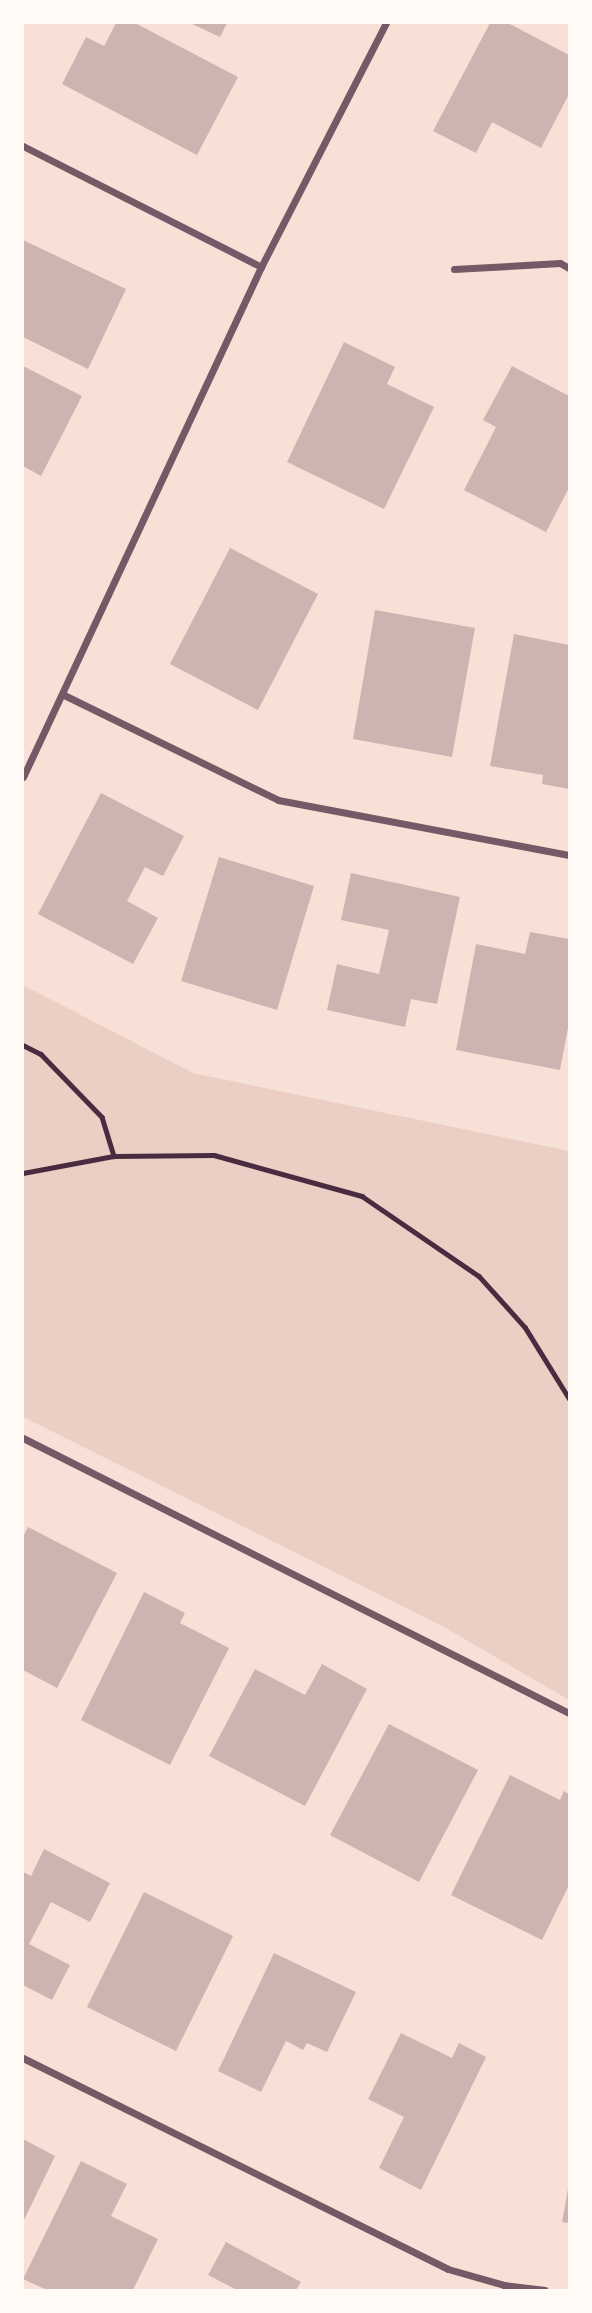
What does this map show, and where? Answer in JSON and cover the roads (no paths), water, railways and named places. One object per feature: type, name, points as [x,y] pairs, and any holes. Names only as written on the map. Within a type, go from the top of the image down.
[{"type":"street","points":[[23,777],[64,695],[261,267],[386,23]]},
{"type":"street","points":[[23,146],[261,267]]},
{"type":"street","points":[[454,269],[560,263],[569,268]]},
{"type":"street","points":[[64,695],[278,800],[569,855]]},
{"type":"street","points":[[23,1438],[569,1713]]},
{"type":"street","points":[[23,2058],[423,2258],[505,2285],[545,2290]]}]
